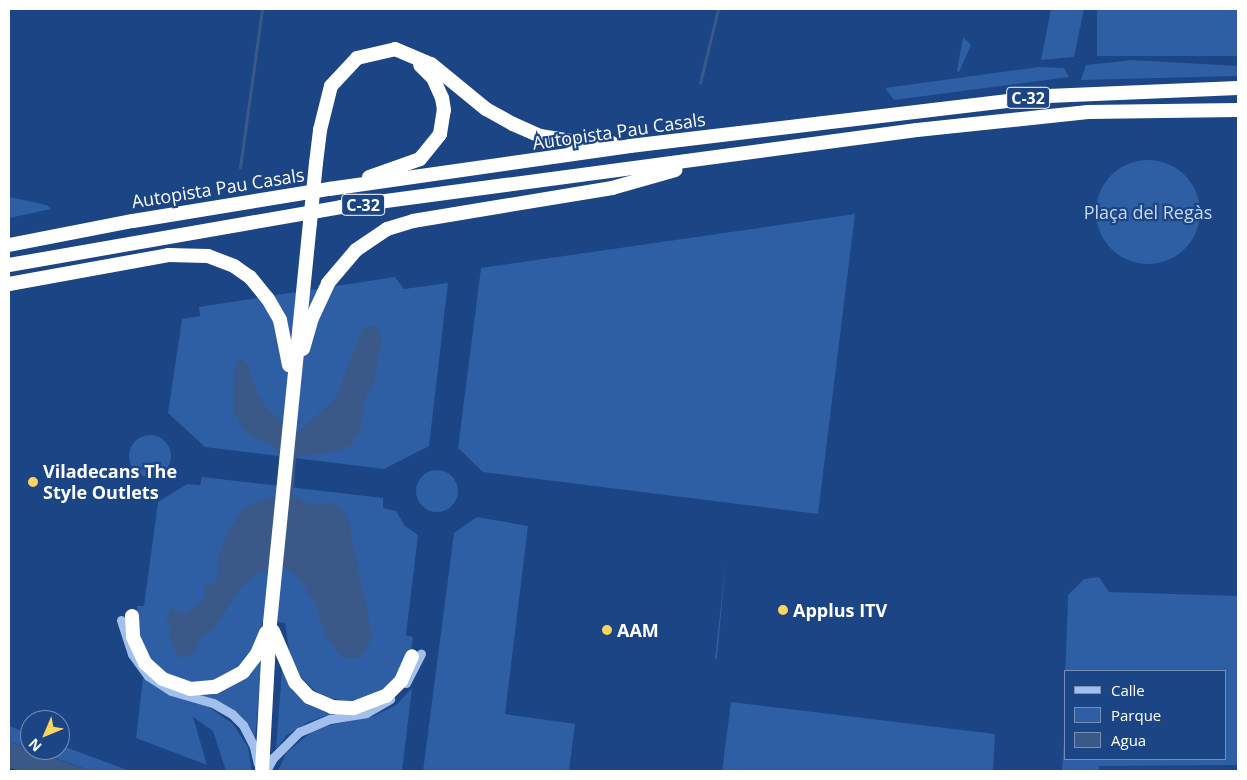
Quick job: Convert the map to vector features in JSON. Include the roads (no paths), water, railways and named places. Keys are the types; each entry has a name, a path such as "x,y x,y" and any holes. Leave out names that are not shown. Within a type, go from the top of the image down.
{"highway":[{"path":"261,771 270,623 292,388 320,130 331,86 357,58 382,51 403,51 422,59 486,109 540,136 630,146"},
{"path":"329,189 410,164 428,153 440,134 444,110 433,78 412,60 382,51"},
{"name":"Autopista Pau Casals","path":"9,245 132,221 329,189 630,146 1048,96 1238,88"},
{"name":"C-32","path":"9,265 322,210 917,130 1088,112 1238,110"},
{"path":"292,388 312,318 328,283 367,240 413,221 612,188 719,158"},
{"path":"9,284 168,255 208,256 227,263 250,277 268,299 280,320 292,388"},
{"path":"127,618 145,663 163,679 190,689 215,687 242,672 257,654 270,623"},
{"path":"270,623 295,682 308,696 332,707 354,708 386,696 401,681 417,655"}],"street":[{"path":"127,618 132,654 148,676 171,691 213,703 232,714 243,725 254,747 261,771"},
{"path":"266,771 273,758 299,732 330,719 366,714 391,698 413,672 417,655"}],"water":[{"path":"372,326 380,330 381,341 374,381 366,395 360,431 351,445 334,452 296,457 293,495 311,505 335,503 347,515 372,636 366,650 357,658 345,658 337,651 326,636 315,603 299,579 285,568 258,573 243,585 213,629 202,636 194,653 178,658 168,632 172,628 166,624 171,608 182,615 199,605 206,595 204,586 215,583 219,576 218,559 227,533 245,507 276,495 280,455 271,444 253,438 242,428 233,409 235,363 239,358 248,365 256,391 267,409 296,434 336,398 363,328"},
{"path":"9,741 20,746 20,760 59,760 91,771 20,771 9,767"}],"waterway":[{"path":"240,168 262,9"},
{"path":"700,83 718,9"}],"place":[{"name":"Viladecans The Style Outlets","path":"33,482"},
{"name":"Applus ITV","path":"783,610"},
{"name":"AAM","path":"607,630"}],"park label":[{"name":"Plaça del Regàs","path":"1148,212"}]}
